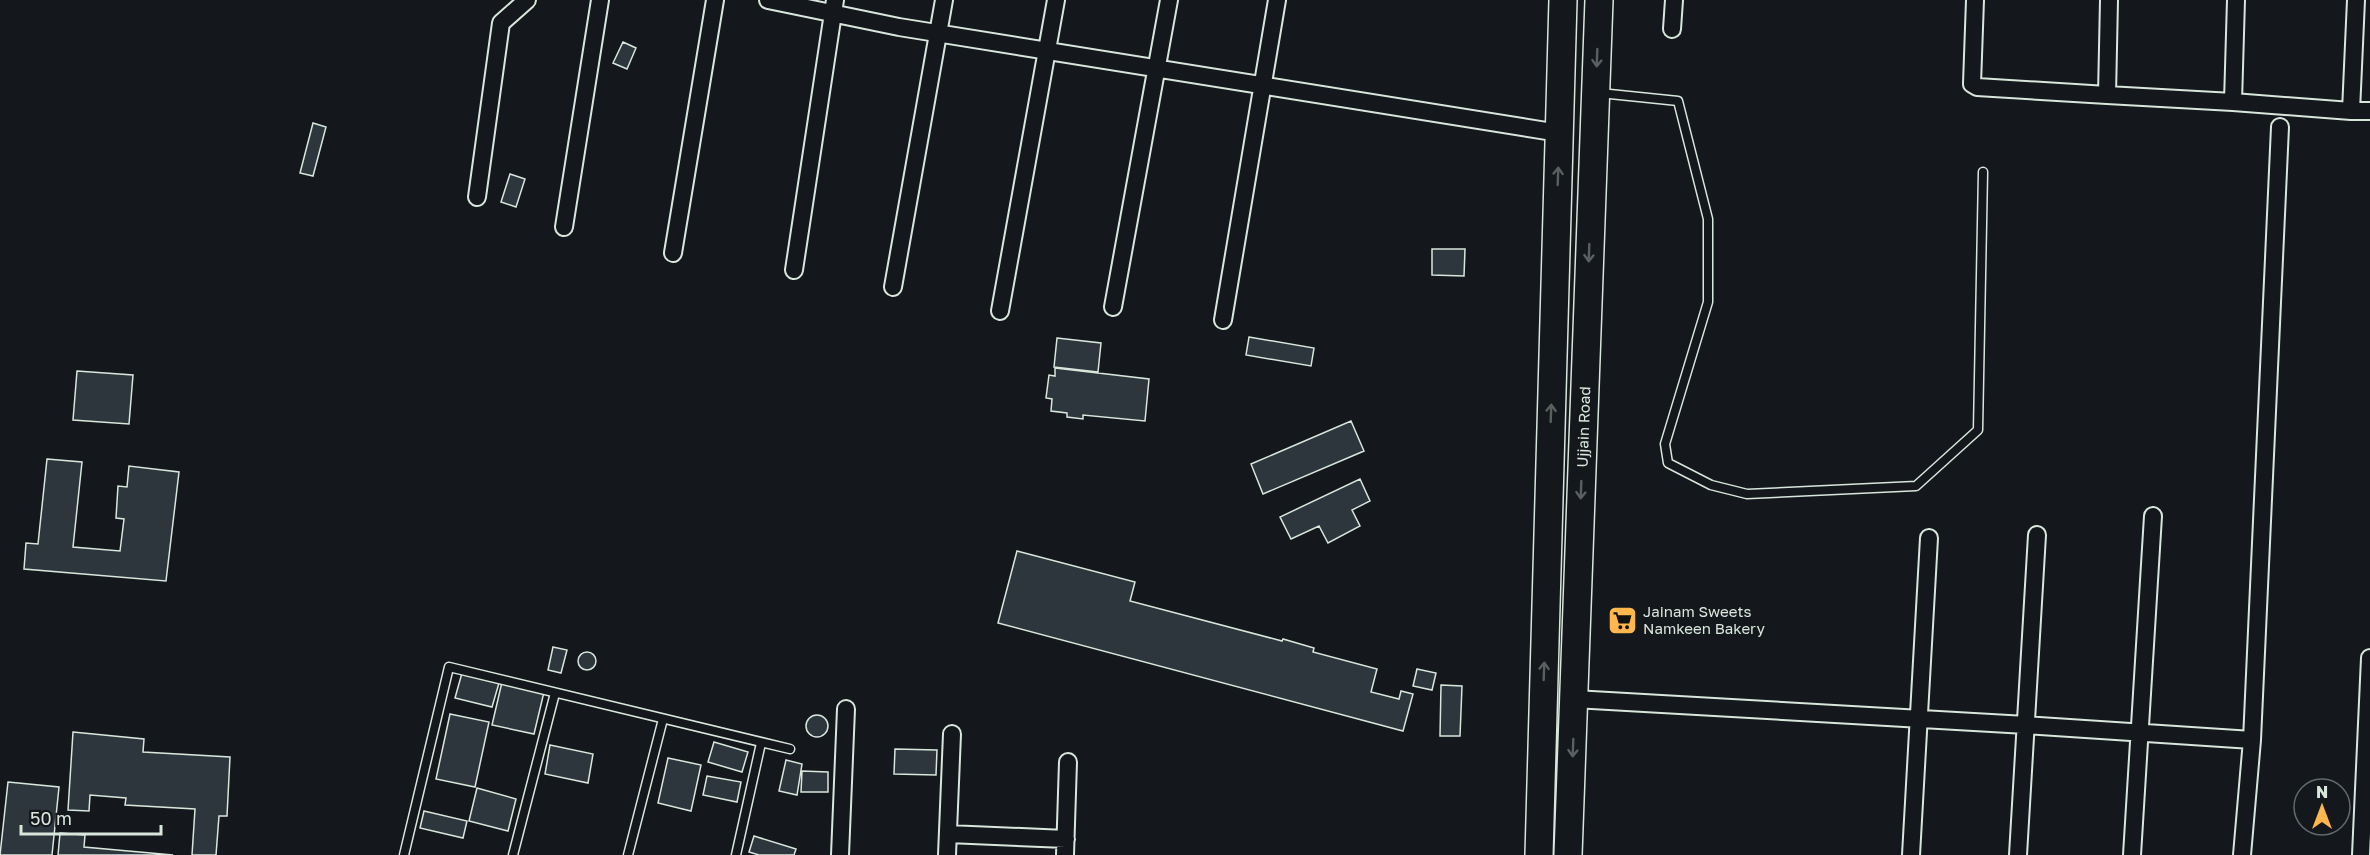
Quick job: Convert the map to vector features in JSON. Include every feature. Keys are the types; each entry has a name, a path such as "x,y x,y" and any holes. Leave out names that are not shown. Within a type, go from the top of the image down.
{"main road":[{"path":"1539,855 1563,0"},
{"name":"Ujjain Road","path":"1568,855 1599,0"}],"street":[{"path":"477,197 501,23 527,0"},
{"path":"564,227 600,0"},
{"path":"673,253 715,0"},
{"path":"768,0 834,7 938,34 1559,133"},
{"path":"893,287 944,0"},
{"path":"1000,311 1056,0"},
{"path":"1113,307 1169,0"},
{"path":"1223,321 1277,0"},
{"path":"1672,29 1674,0"},
{"path":"1975,0 1972,84 1977,87 2370,111"},
{"path":"2107,95 2109,0"},
{"path":"2233,102 2236,0"},
{"path":"2351,111 2356,0"},
{"path":"794,270 834,7"},
{"path":"2242,855 2252,740 2280,127"},
{"path":"2132,855 2153,516"},
{"path":"2018,855 2037,534"},
{"path":"1911,855 1929,538"},
{"path":"2361,855 2370,658"},
{"path":"1574,699 2252,740"},
{"path":"840,855 846,709"},
{"path":"947,855 952,734"},
{"path":"948,834 1065,847 1068,762"}],"lane":[{"path":"1596,92 1678,101 1708,219 1708,302 1665,444 1668,464 1712,485 1747,494 1916,486 1978,429 1983,172"},
{"path":"404,855 449,667 790,749"},
{"path":"513,855 555,693"},
{"path":"628,855 663,718"},
{"path":"735,855 761,743"}],"building":[{"path":"623,42 636,48 627,69 613,63"},
{"path":"313,123 326,127 313,176 300,173"},
{"path":"510,174 525,179 516,207 501,202"},
{"path":"1432,249 1465,249 1464,276 1432,275"},
{"path":"1249,337 1314,348 1311,366 1246,355"},
{"path":"1057,338 1101,343 1098,372 1054,367"},
{"path":"1055,368 1149,379 1145,421 1083,415 1083,419 1067,417 1067,413 1051,411 1052,399 1046,398 1049,375 1055,376"},
{"path":"77,371 133,375 129,424 73,420"},
{"path":"1351,421 1364,451 1263,494 1251,464"},
{"path":"47,459 82,462 73,547 120,551 124,519 116,518 118,486 127,487 129,466 179,472 166,581 24,569 26,543 38,544"},
{"path":"1360,479 1370,501 1352,510 1360,526 1328,543 1319,526 1291,539 1280,517"},
{"path":"1017,551 1135,582 1130,601 1282,641 1283,639 1314,648 1313,652 1377,669 1371,692 1399,699 1401,691 1413,694 1403,731 998,623"},
{"path":"553,647 567,650 561,673 548,670"},
{"path":"583,652 591,652 596,657 594,668 583,670 578,665 578,657"},
{"path":"1417,669 1436,673 1432,690 1413,686"},
{"path":"462,673 499,683 492,707 455,698"},
{"path":"502,682 544,692 534,734 492,725"},
{"path":"1441,685 1462,686 1460,736 1440,736"},
{"path":"450,714 489,722 475,787 436,779"},
{"path":"817,715 825,718 828,726 825,734 817,737 809,734 806,726 809,718"},
{"path":"73,732 144,739 143,752 230,757 227,816 219,816 216,855 192,855 195,809 125,805 126,798 90,795 89,811 68,810"},
{"path":"714,742 748,752 742,772 708,762"},
{"path":"550,745 593,754 588,783 545,774"},
{"path":"895,749 937,750 936,775 894,774"},
{"path":"668,758 701,765 691,811 658,803"},
{"path":"786,760 802,764 797,795 779,791"},
{"path":"802,771 828,772 828,792 801,792"},
{"path":"707,776 741,782 737,802 703,795"},
{"path":"8,782 59,787 52,855 0,855"},
{"path":"477,788 516,799 508,831 469,821"},
{"path":"424,811 467,821 463,838 420,828"},
{"path":"60,833 85,835 84,847 173,855 58,855"},
{"path":"754,836 796,849 794,855 759,855 749,852"}],"place":[{"name":"Jainam Sweets Namkeen Bakery","path":"1622,620"}]}
